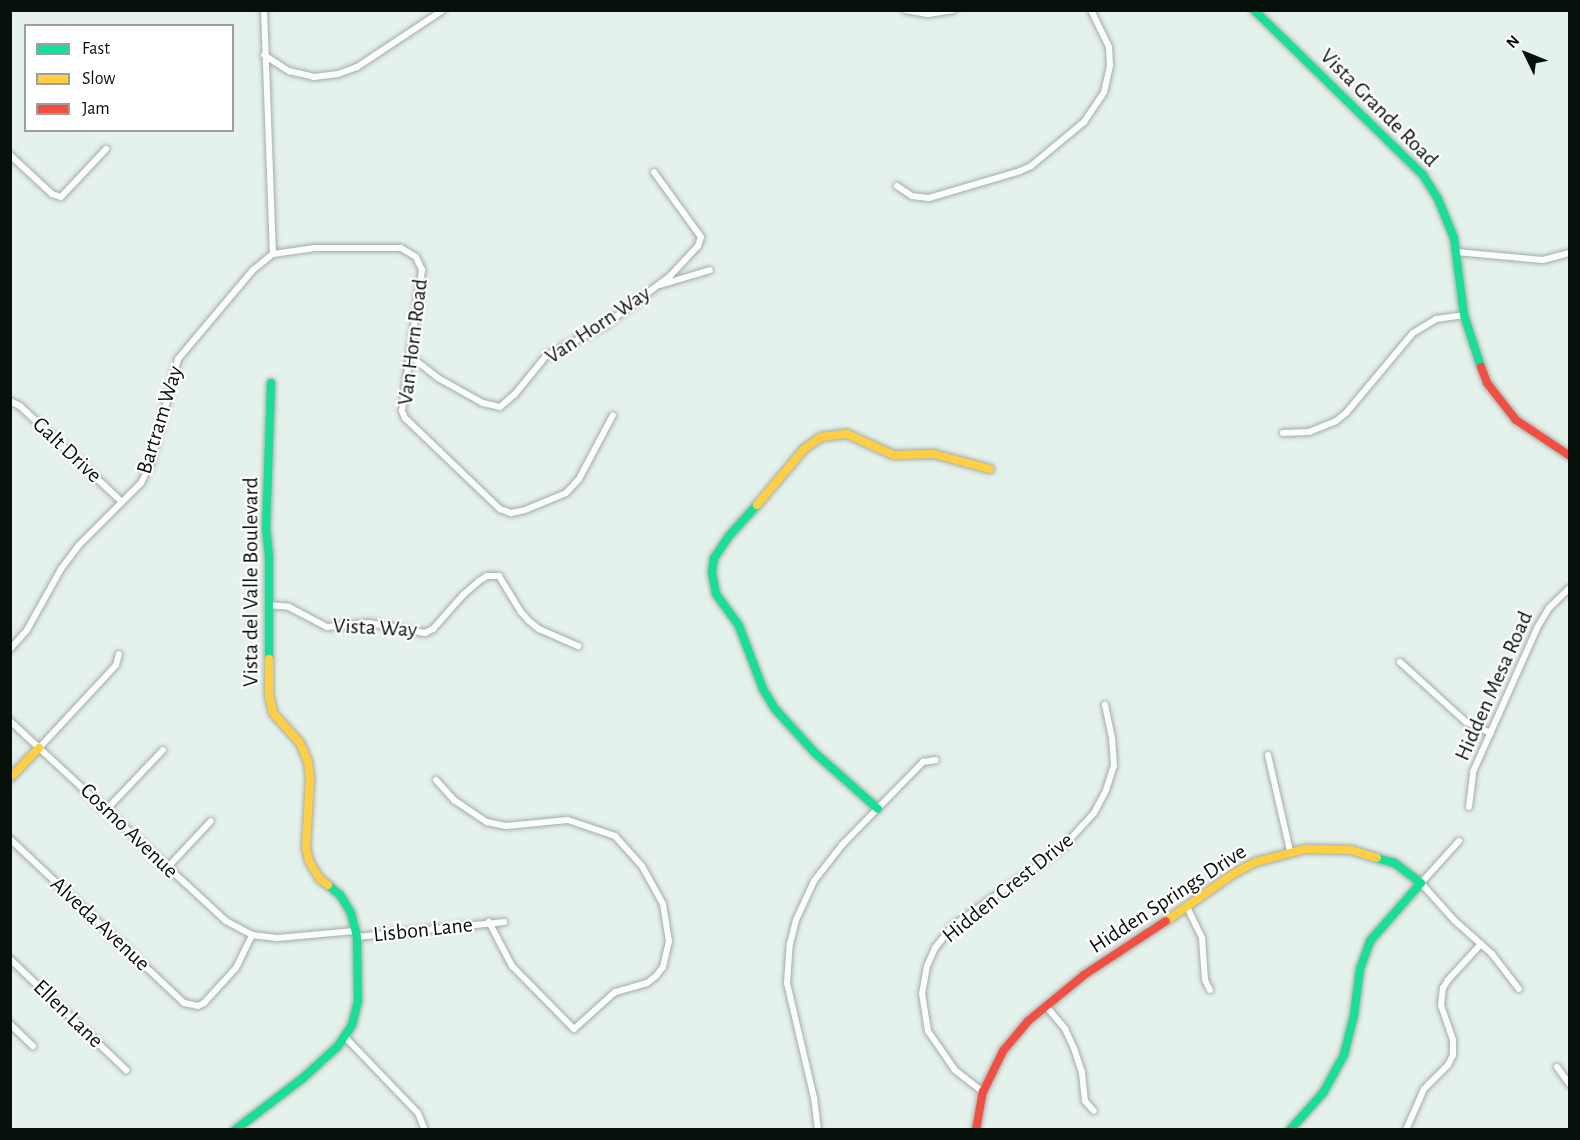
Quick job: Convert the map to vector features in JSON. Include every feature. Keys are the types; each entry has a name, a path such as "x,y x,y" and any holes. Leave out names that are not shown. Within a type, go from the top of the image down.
{"street":[{"path":"264,10 273,254"},
{"path":"264,55 289,71 314,76 338,74 357,67 443,10"},
{"path":"905,10 928,14 954,10"},
{"path":"897,186 912,196 929,198 1031,166 1067,137 1096,108 1109,75 1109,47 1091,10"},
{"name":"Vista Grande Road","path":"1254,10 1424,175 1450,228 1456,252 1464,315 1471,343 1487,383 1516,420 1569,456"},
{"path":"10,155 52,194 61,197 106,148"},
{"path":"654,172 701,237 698,246 657,286"},
{"name":"Van Horn Road","path":"273,254 315,248 407,250 416,257 422,270 402,407 405,418 500,509 511,513 525,510 566,493 579,479 613,415"},
{"path":"1456,252 1543,260 1569,253"},
{"name":"Bartram Way","path":"10,649 27,630 61,569 79,545 141,483 150,465 178,359 253,270 273,254"},
{"name":"Van Horn Way","path":"410,356 447,383 483,403 501,407 515,394 546,356 604,326 657,286 710,270"},
{"path":"1283,433 1317,430 1336,421 1346,413 1413,333 1436,319 1464,315"},
{"name":"Vista del Valle Boulevard","path":"235,1130 303,1078 338,1046 354,1018 358,1001 356,934 351,913 340,895 320,879 309,861 306,847 310,778 308,762 300,743 278,719 271,704 269,556 266,529 271,383"},
{"name":"Galt Drive","path":"10,401 20,406 122,502"},
{"path":"878,809 815,753 775,708 763,689 739,626 717,594 712,573 714,558 729,536 776,485 804,449 821,437 847,434 894,455 934,454 990,470"},
{"name":"Vista Way","path":"268,605 289,607 327,627 369,623 425,633 433,629 463,595 479,581 487,576 500,576 521,612 529,621 578,646"},
{"name":"Hidden Mesa Road","path":"1469,807 1473,772 1540,621 1554,602 1569,588"},
{"path":"10,778 116,665 119,654"},
{"path":"1400,662 1466,722 1491,733"},
{"name":"Hidden Crest Drive","path":"983,1092 955,1070 928,1031 922,994 927,966 935,948 953,927 1060,849 1082,829 1094,813 1106,790 1114,766 1112,738 1105,705"},
{"name":"Cosmo Avenue","path":"10,721 107,809 219,916 252,935"},
{"path":"107,809 163,750"},
{"path":"1268,755 1290,851"},
{"path":"818,1130 814,1098 787,983 790,944 801,906 814,881 843,845 923,762 936,760"},
{"name":"Lisbon Lane","path":"436,780 454,800 487,822 506,826 568,820 615,836 642,866 663,904 669,940 663,967 656,976 647,983 615,992 574,1029 512,966 489,922"},
{"path":"168,868 211,821"},
{"name":"Alveda Avenue","path":"10,839 184,1004 192,1006 204,1003 236,968 252,935"},
{"path":"1290,1130 1323,1093 1344,1055 1354,1015 1360,969 1370,941 1459,841"},
{"name":"Hidden Springs Drive","path":"976,1130 983,1092 992,1070 1011,1040 1046,1006 1084,975 1244,868 1290,851 1317,848 1351,850 1394,863 1421,884 1454,920 1481,944 1519,989"},
{"path":"1187,906 1202,938 1205,980 1210,990"},
{"name":"Lisbon Lane","path":"252,935 277,938 356,934 504,922"},
{"path":"1406,1130 1424,1089 1448,1065 1452,1055 1453,1040 1441,1006 1443,988 1481,944"},
{"name":"Ellen Lane","path":"10,959 126,1070"},
{"path":"1046,1006 1065,1029 1074,1048 1082,1073 1085,1101 1094,1111"},
{"path":"10,1024 33,1046"},
{"path":"345,1037 418,1113 424,1130"},
{"path":"1557,1067 1569,1085"}],"traffic: fast":[{"path":"1254,10 1423,175 1438,199 1454,238 1464,315 1481,367"},
{"path":"269,659 269,556 266,529 271,383"},
{"path":"757,505 729,536 714,558 712,573 716,594 739,626 763,689 775,709 815,753 878,809"},
{"path":"1290,1130 1323,1093 1344,1055 1354,1015 1360,969 1370,941 1421,883 1394,863 1377,858"},
{"path":"235,1130 303,1078 338,1046 352,1025 358,1001 357,937 351,913 340,895 328,885"}],"traffic: slow":[{"path":"757,505 804,449 821,437 847,434 894,455 934,454 990,469"},
{"path":"269,659 269,695 273,713 300,743 308,762 310,778 306,847 309,861 320,879 328,885"},
{"path":"10,778 39,748"},
{"path":"1166,921 1233,874 1256,862 1305,849 1351,850 1377,858"}],"traffic: jam":[{"path":"1481,367 1487,383 1516,420 1570,456"},
{"path":"976,1130 983,1092 1003,1051 1028,1021 1084,975 1166,921"}]}
